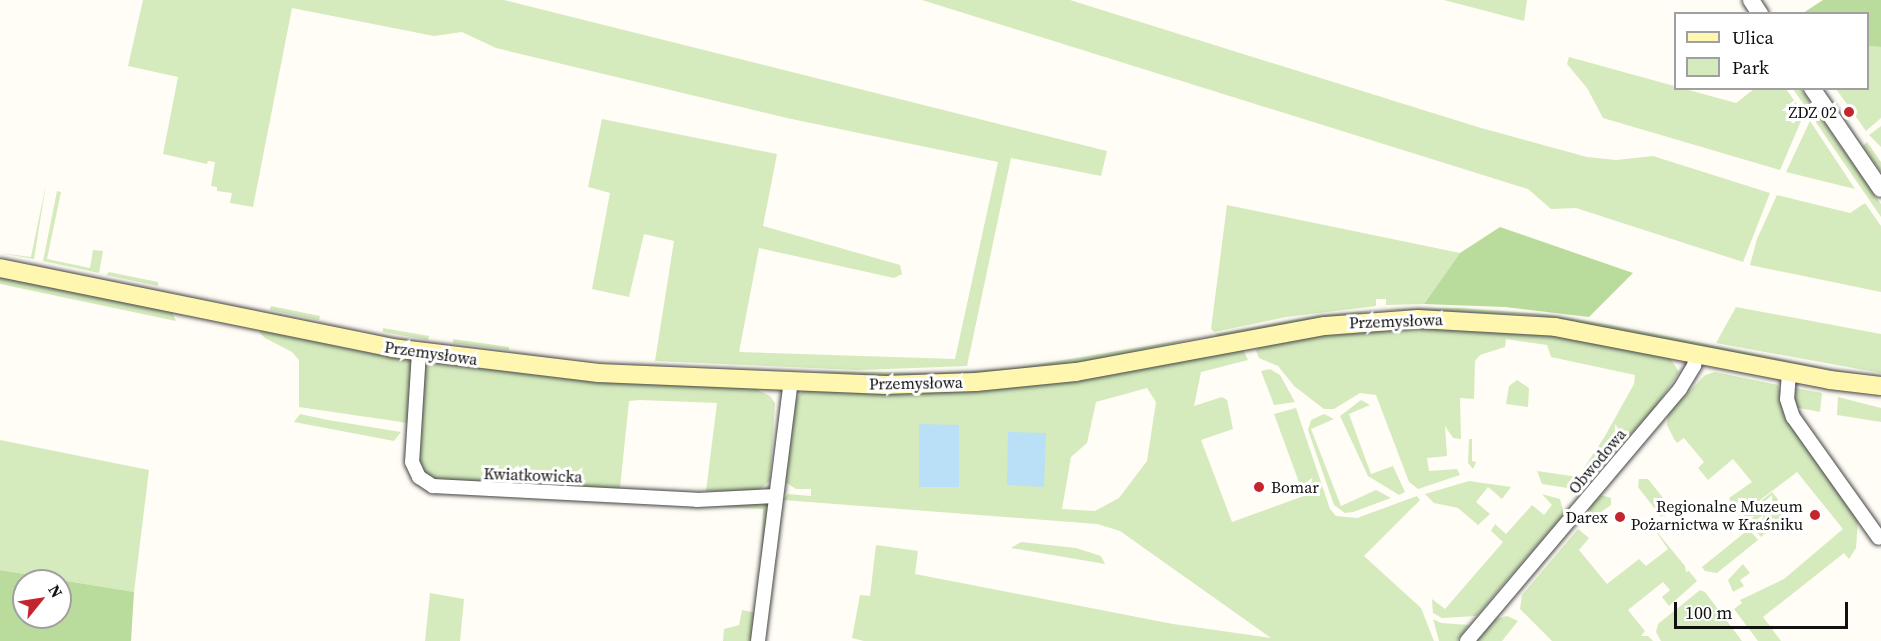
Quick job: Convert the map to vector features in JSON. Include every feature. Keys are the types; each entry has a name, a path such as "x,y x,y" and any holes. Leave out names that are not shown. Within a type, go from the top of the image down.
{"main road":[{"name":"Przemysłowa","path":"0,268 419,352 598,373 905,385 1015,379 1103,368 1309,328 1418,319 1555,327 1830,380 1881,386"},
{"name":"Przemysłowa","path":"1830,380 1881,396"}],"street":[{"path":"1813,90 1881,189"},
{"name":"Kwiatkowicka","path":"419,352 412,462 419,477 433,486 697,500 775,496"},
{"name":"Obwodowa","path":"1467,641 1680,389 1697,354"},
{"path":"1789,372 1787,399 1793,417 1879,538"},
{"path":"758,641 791,380"}],"green space":[{"path":"143,0 504,0 1107,151 1101,176 1011,158 967,366 859,370 655,361 674,241 644,234 629,297 592,289 610,193 588,187 602,119 777,154 763,226 900,265 902,274 894,278 759,248 739,352 955,359 998,162 787,118 496,48 462,32 434,36 292,8 253,207 230,203 232,193 217,191 217,187 211,186 215,162 208,161 207,164 163,154 178,77 128,66"},
{"path":"922,0 1070,0 1481,128 1587,157 1616,160 1653,156 1770,193 1743,262 1576,208 1551,209 1528,189"},
{"path":"1444,0 1527,0 1524,21"},
{"path":"1823,0 1881,0 1881,47 1869,46 1869,12 1805,12"},
{"path":"1869,46 1881,47 1881,118 1866,131 1837,90 1869,90"},
{"path":"1569,57 1674,86 1674,90 1689,90 1736,103 1753,90 1787,90 1804,114 1780,170 1603,118 1587,88 1567,64"},
{"path":"1794,90 1802,90 1881,204 1881,217"},
{"path":"1810,121 1855,189 1786,172"},
{"path":"1881,126 1881,147 1869,135"},
{"path":"1867,142 1881,162 1881,172 1863,146"},
{"path":"46,184 34,259 0,253 31,257"},
{"path":"57,191 61,192 47,259 90,268 93,250 103,251 99,273 43,261"},
{"path":"1777,195 1850,213 1865,203 1881,226 1881,292 1750,265 1757,239"},
{"path":"1227,205 1460,253 1424,304 1386,305 1386,299 1376,299 1376,306 1286,317 1214,332 1211,329"},
{"path":"1500,227 1633,273 1589,317 1505,307 1424,304 1460,253"},
{"path":"109,272 158,282 158,286 106,275"},
{"path":"0,276 172,312 176,321 0,284"},
{"path":"271,306 320,316 319,320 270,310"},
{"path":"1736,307 1881,334 1881,373 1716,343"},
{"path":"1459,308 1544,314 1611,325 1881,379 1532,315 1387,309"},
{"path":"1375,310 1218,336 1215,334 1314,316"},
{"path":"383,328 429,336 428,340 383,332"},
{"path":"1432,328 1540,333 1670,358 1679,372 1656,406 1588,482 1574,489 1542,484 1537,471 1578,477 1605,436 1634,384 1635,375 1551,357 1547,345 1506,339 1505,347 1480,355 1475,361 1474,399 1460,398 1461,439 1453,438 1445,426 1447,456 1427,458 1429,471 1457,469 1460,475 1418,489 1409,482 1376,395 1360,393 1334,409 1324,409 1294,386 1278,366 1259,358 1256,351 1259,346 1339,333"},
{"path":"259,332 409,361 412,364 408,423 299,407 299,360 292,352 265,338"},
{"path":"1201,337 1085,362 983,373 881,376 809,371 936,373 1016,368"},
{"path":"453,339 509,347 509,350 453,343"},
{"path":"1243,349 1248,360 1201,372 1194,406 1222,397 1227,400 1233,429 1201,440 1232,522 1304,496 1274,414 1296,408 1330,509 1336,516 1357,518 1417,496 1420,500 1364,556 1421,608 1434,641 864,641 852,638 860,595 870,596 876,545 918,551 915,574 1173,624 1271,638 1120,531 1097,524 783,500 788,494 811,496 811,489 796,489 785,482 796,399 803,391 919,393 1061,383","holes":["1147,388 1156,402 1147,461 1119,498 1095,511 1062,509 1071,457 1087,443 1096,402"]},
{"path":"433,362 561,378 754,388 770,396 775,403 770,481 756,492 706,491 717,403 640,400 629,401 620,488 452,485 430,480 416,462 423,366"},
{"path":"1270,369 1280,375 1295,402 1274,405 1261,371"},
{"path":"1715,372 1778,385 1784,405 1858,520 1856,548 1849,559 1844,553 1763,617 1781,641 1758,641 1734,609 1742,603 1740,600 1784,579 1843,529 1797,472 1739,516 1729,498 1752,482 1733,459 1708,480 1698,468 1704,462 1684,438 1677,443 1667,425 1668,414 1705,375"},
{"path":"1517,380 1529,388 1528,407 1506,404 1509,386"},
{"path":"1795,388 1822,393 1820,412 1794,407"},
{"path":"1838,397 1881,408 1881,422 1837,415"},
{"path":"1361,400 1370,405 1349,414 1371,474 1393,466 1405,492 1399,495 1368,476 1340,416"},
{"path":"300,414 401,432 394,441 294,422"},
{"path":"1324,414 1334,419 1311,429 1341,506 1376,490 1391,498 1345,513 1334,505 1308,430 1311,420"},
{"path":"1469,439 1472,439 1472,461 1476,462 1473,469 1468,463"},
{"path":"0,440 149,470 134,592 72,582 72,569 12,569 12,572 0,570"},
{"path":"1639,479 1648,479 1672,509 1662,518 1638,487"},
{"path":"1469,481 1511,487 1502,499 1488,487 1476,502 1490,514 1478,525 1458,508 1434,503 1425,494"},
{"path":"1772,492 1782,504 1782,518 1761,537 1744,515"},
{"path":"1542,494 1560,499 1564,514 1476,616 1442,618 1433,613 1432,599 1445,609 1503,542 1491,531 1495,524 1506,534 1532,505 1544,515 1552,505"},
{"path":"1601,495 1611,498 1611,505 1593,518 1589,508"},
{"path":"760,502 766,505 768,512 761,562 763,509 721,507"},
{"path":"1652,526 1685,566 1686,572 1689,571 1697,581 1669,606 1662,597 1670,590 1663,582 1628,610 1645,631 1641,636 1648,636 1653,641 1552,641 1520,609 1522,595 1578,529 1589,538 1579,550 1607,584 1639,559 1646,566 1668,549"},
{"path":"1749,529 1758,540 1717,573 1705,571 1702,567"},
{"path":"1021,542 1076,548 1101,556 1105,564 1011,548"},
{"path":"1743,564 1750,573 1740,580 1744,586 1733,592 1728,580"},
{"path":"0,570 12,572 12,629 72,629 72,582 134,592 131,641 0,641"},
{"path":"1700,590 1705,592 1742,641 1661,641 1656,632 1658,624"},
{"path":"430,593 464,599 460,641 425,641"},
{"path":"742,610 756,613 752,641 723,641 724,629 739,625"},
{"path":"1507,616 1518,621 1502,641 1476,641 1493,620"},
{"path":"1433,619 1441,623 1469,625 1457,641 1439,641"}],"water":[{"path":"919,424 959,425 959,487 919,487"},
{"path":"1008,432 1046,433 1044,487 1007,485"}],"place":[{"name":"ZDZ 02","path":"1849,112"},
{"name":"Bomar","path":"1259,487"},
{"name":"Regionalne Muzeum Pożarnictwa w Kraśniku","path":"1815,515"},
{"name":"Darex","path":"1620,517"}]}
